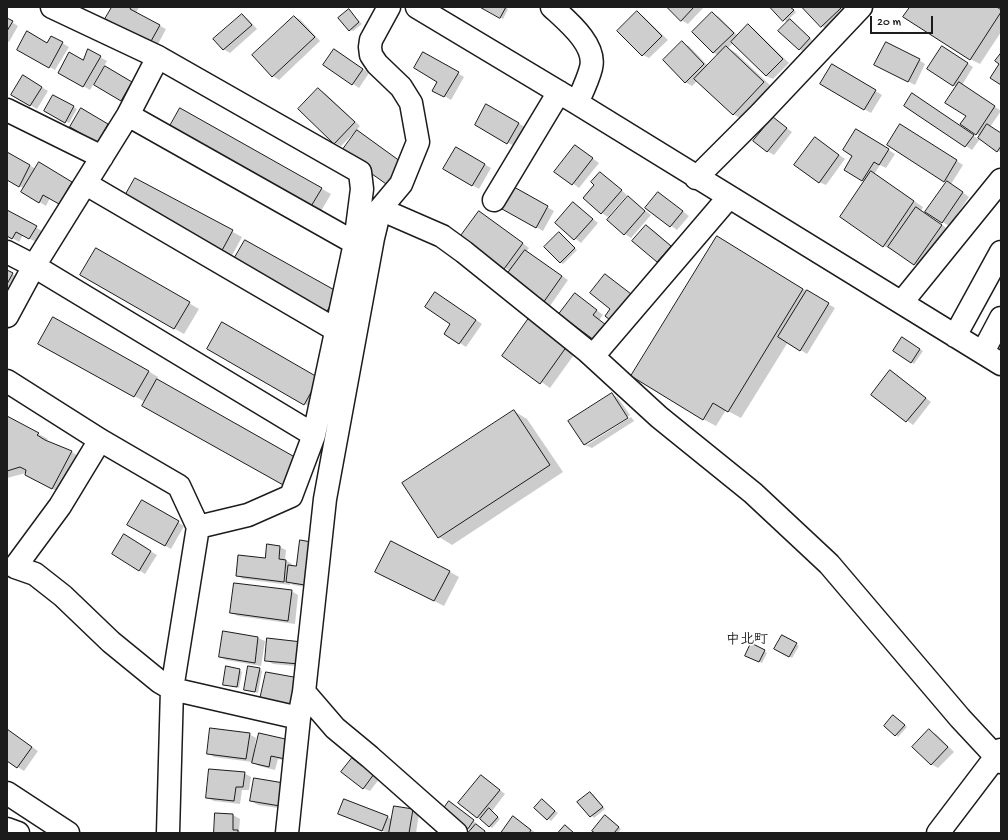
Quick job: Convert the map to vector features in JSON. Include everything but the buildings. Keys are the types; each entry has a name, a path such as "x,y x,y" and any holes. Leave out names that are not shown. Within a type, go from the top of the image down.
{"street":[{"path":"52,7 158,57 360,172 362,189 355,242 314,435 291,496 248,515 198,527"},
{"path":"287,833 325,499 373,238 380,209 401,184 418,142 411,103 401,87 377,64 371,56 371,40 389,7"},
{"path":"417,7 902,302 1001,364"},
{"path":"494,200 592,67 592,56 587,45 580,35 552,7"},
{"path":"696,178 760,114 861,7"},
{"path":"7,316 34,266 128,115 158,57"},
{"path":"7,110 102,157"},
{"path":"128,115 355,242"},
{"path":"902,302 1001,180"},
{"path":"86,184 336,330"},
{"path":"593,356 729,197"},
{"path":"380,209 442,236 464,252 593,356 659,417 753,493 829,564 960,718 999,756 938,833"},
{"path":"7,252 34,266 314,435"},
{"path":"955,336 1001,252"},
{"path":"983,352 1001,318"},
{"path":"7,381 100,440 180,486 198,527 172,689 168,833"},
{"path":"100,440 60,506 11,561 35,574 63,596 111,642 160,682 172,689 300,718"},
{"path":"304,692 334,728 370,757 456,833"},
{"path":"7,793 62,831"},
{"path":"7,829 18,833"}],"district":[{"name":"中北町","path":"747,641"}]}
